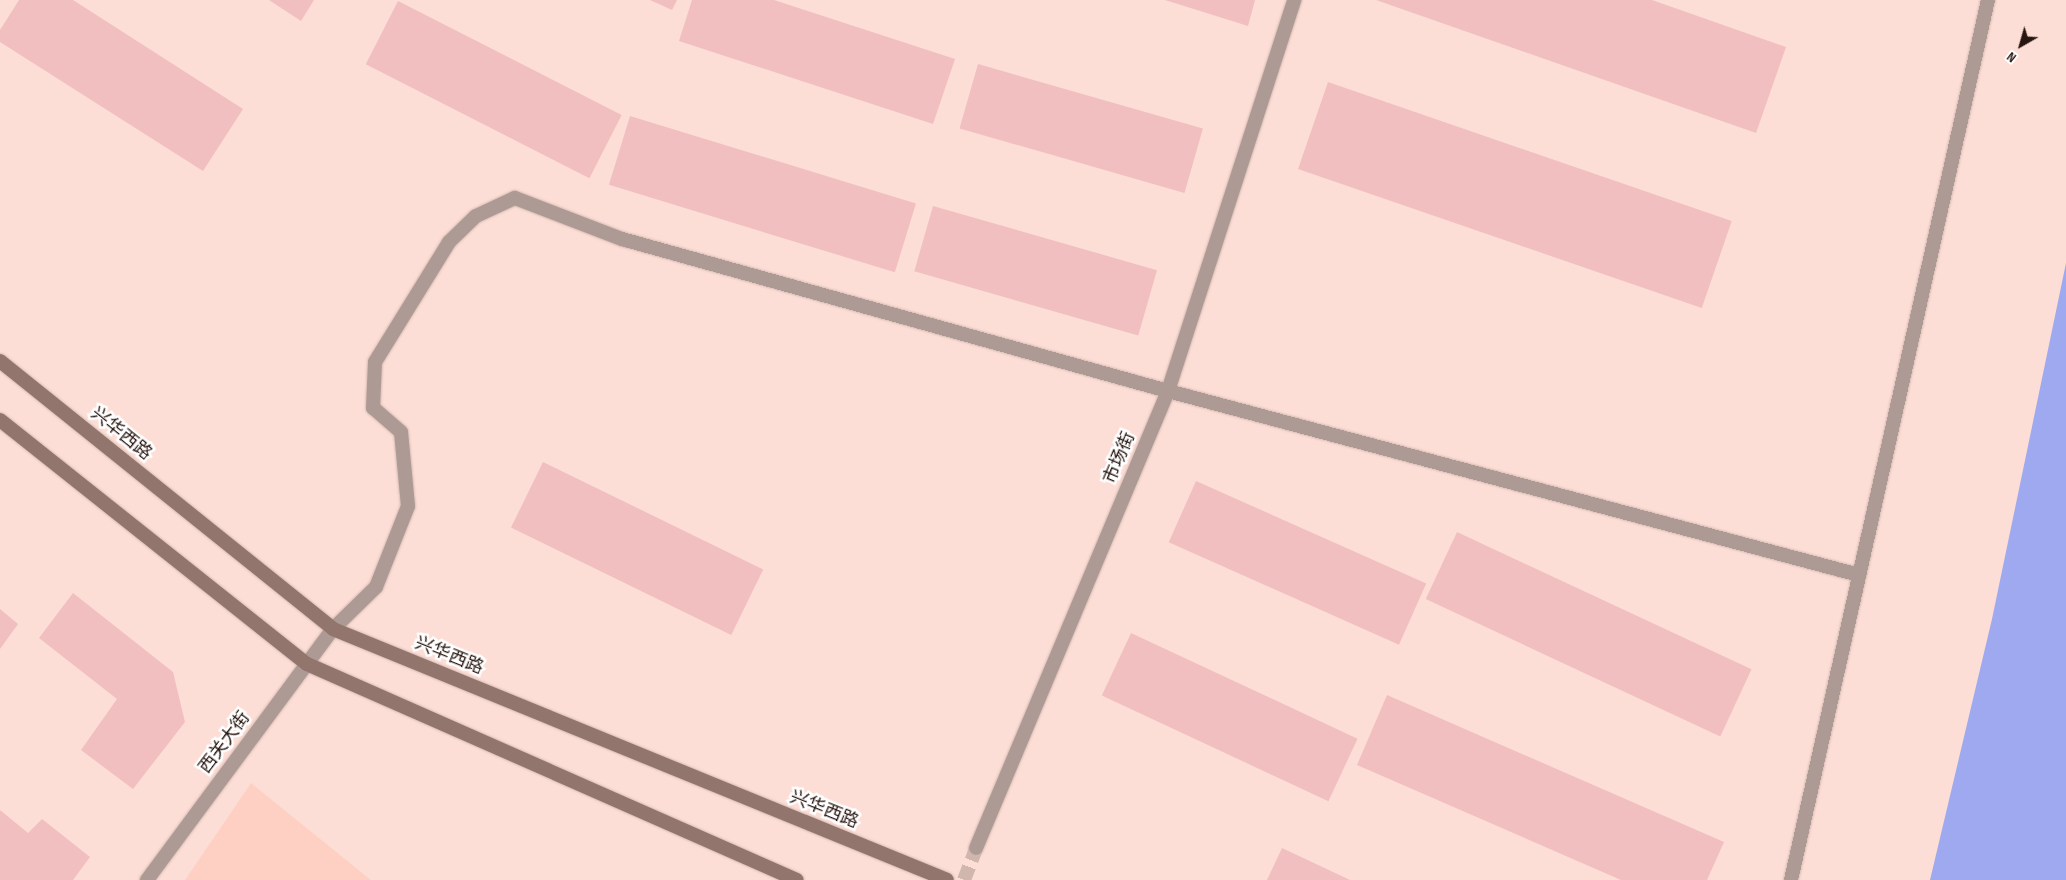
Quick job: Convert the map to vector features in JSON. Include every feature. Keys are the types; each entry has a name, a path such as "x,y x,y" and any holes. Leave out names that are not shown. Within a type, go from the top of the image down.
{"main road":[{"name":"兴华西路","path":"0,361 333,629 947,880"},
{"path":"0,420 307,664 797,880"}],"street":[{"name":"市场街","path":"976,848 1168,391 1294,0"},
{"path":"1791,880 1988,0"},
{"name":"西关大街","path":"147,880 333,629 376,587 408,506 401,432 373,408 375,362 449,242 476,216 515,198 622,239 1168,391"},
{"path":"1168,391 1859,575"}],"shaded area":[{"path":"251,783 371,880 185,880"}],"water":[{"path":"2066,263 2066,880 1930,880 1992,619"}],"building":[{"path":"19,0 73,0 243,109 203,171 0,42 0,30"},
{"path":"269,0 314,0 301,21"},
{"path":"650,0 677,0 672,10"},
{"path":"692,0 774,0 955,59 933,124 679,41"},
{"path":"1165,0 1255,0 1248,26"},
{"path":"1376,0 1652,0 1786,47 1756,133"},
{"path":"398,1 622,115 589,178 366,64"},
{"path":"978,64 1203,128 1184,193 960,128"},
{"path":"1328,82 1732,221 1702,308 1298,169"},
{"path":"630,116 916,203 895,272 609,185"},
{"path":"933,206 1157,270 1138,336 914,271"},
{"path":"543,462 763,569 731,635 511,528"},
{"path":"1196,481 1426,583 1399,645 1169,542"},
{"path":"1457,532 1752,669 1720,736 1426,599"},
{"path":"73,593 173,672 185,722 133,789 81,750 117,699 39,638"},
{"path":"0,609 18,624 0,649"},
{"path":"1131,633 1358,739 1328,801 1102,696"},
{"path":"1387,695 1724,842 1707,880 1621,880 1357,765"},
{"path":"0,810 28,833 42,819 90,857 73,880 0,880"},
{"path":"1282,848 1350,880 1267,880"}],"tunnel":[{"path":"964,880 976,848"}]}
